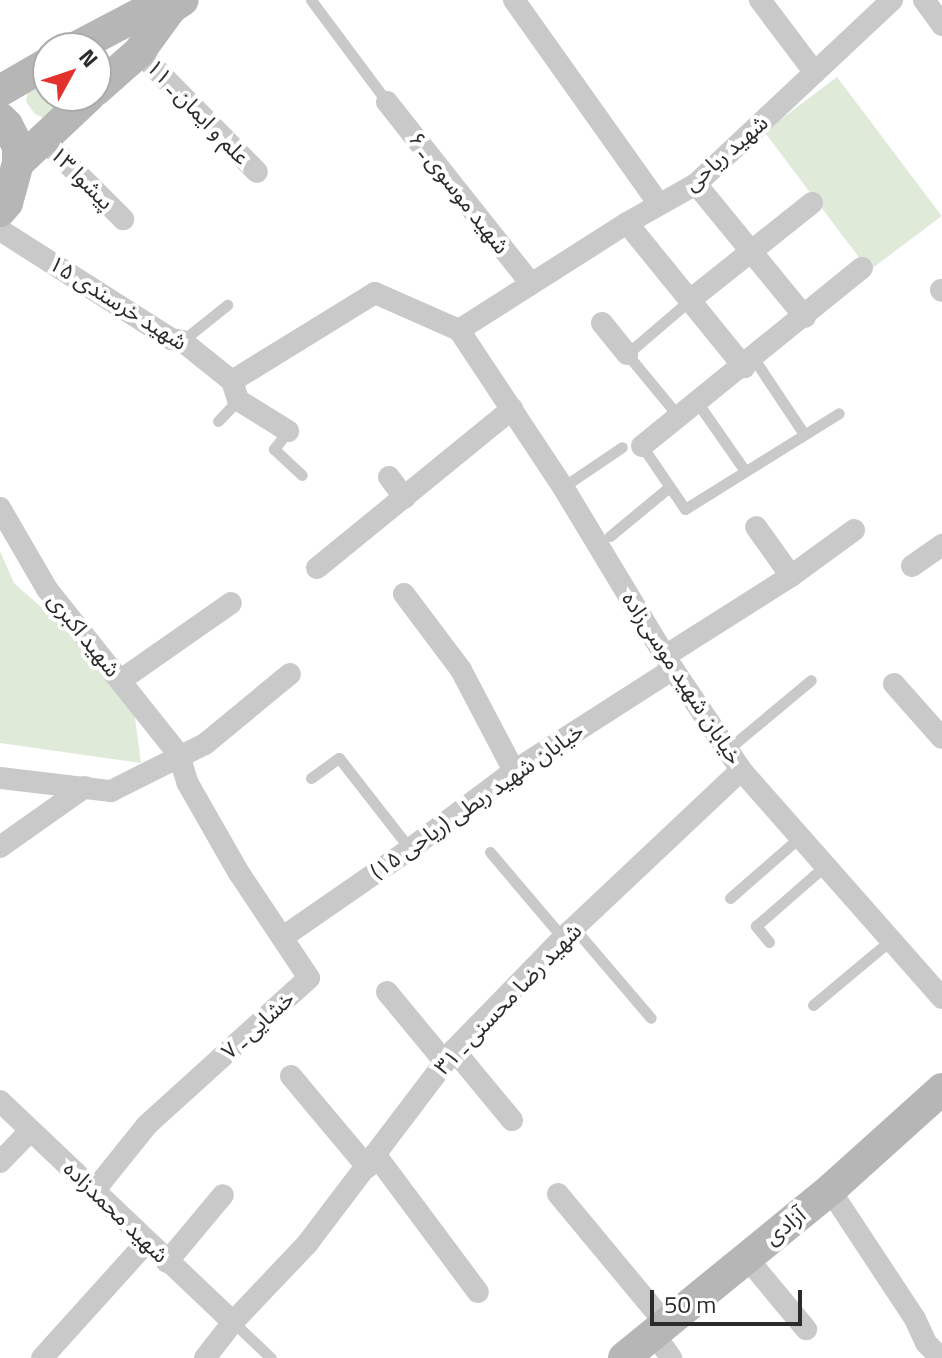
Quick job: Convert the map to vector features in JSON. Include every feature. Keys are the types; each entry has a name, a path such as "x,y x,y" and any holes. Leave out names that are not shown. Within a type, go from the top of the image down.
{"street":[{"path":"514,0 659,204"},
{"path":"760,0 815,73"},
{"name":"شهید ریاحی","path":"459,330 627,223 696,184 892,0"},
{"path":"924,0 942,25"},
{"path":"106,32 161,4"},
{"path":"112,76 139,52 161,4"},
{"name":"علم و ایمان ـ ۱۱","path":"139,52 257,172"},
{"path":"0,91 32,72"},
{"name":"شهید موسوی ـ ۶","path":"387,102 531,284"},
{"path":"18,163 71,112"},
{"path":"0,118 18,147 18,163 7,203 0,211"},
{"name":"پیشوا ۱۳","path":"42,138 123,219"},
{"path":"696,184 805,317"},
{"path":"690,300 812,203"},
{"path":"627,223 690,300 749,363"},
{"name":"شهید خرسندی ۱۵","path":"0,230 171,339 182,341 235,390 288,431"},
{"path":"632,446 679,417 749,363 862,268"},
{"path":"235,390 375,293 459,330"},
{"path":"602,323 627,354"},
{"name":"خیابان شهید موسی‌زاده","path":"459,330 563,487 669,662 741,770 893,938 942,998"},
{"path":"317,568 512,409"},
{"path":"389,477 405,498"},
{"name":"شهید اکبری","path":"0,508 47,589 179,755"},
{"path":"756,527 791,576"},
{"name":"خیابان شهید ربطی (ریاحی ۱۵)","path":"283,937 854,530"},
{"path":"912,566 942,545"},
{"path":"404,594 461,670 514,771"},
{"path":"121,680 231,603"},
{"path":"0,778 111,791 205,744 290,674"},
{"path":"894,684 942,738"},
{"name":"خشایی ـ ۷","path":"94,1191 147,1125 309,978 239,873 187,782 179,755"},
{"name":"شهید رضا محسنی ـ ۳۱","path":"205,1358 233,1322 307,1244 449,1055 569,933 741,770"},
{"path":"0,847 85,787"},
{"path":"387,992 512,1120"},
{"path":"291,1076 371,1160 478,1292"},
{"name":"آزادی","path":"624,1358 663,1338 746,1257 830,1190 942,1089"},
{"name":"شهید محمدزاده","path":"0,1101 146,1243 233,1322"},
{"path":"0,1162 30,1131"},
{"path":"830,1190 915,1319 926,1343 941,1358"},
{"path":"558,1194 663,1338"},
{"path":"167,1262 223,1195"},
{"path":"42,1358 146,1243"},
{"path":"746,1257 806,1329"}],"lane":[{"path":"311,0 387,102"},
{"path":"679,417 627,354 690,300"},
{"path":"182,341 227,305"},
{"path":"749,363 804,434"},
{"path":"218,421 235,390"},
{"path":"697,402 745,471"},
{"path":"563,487 632,446 685,509 839,413"},
{"path":"288,431 274,449 302,475"},
{"path":"610,536 668,488"},
{"path":"727,750 811,680"},
{"path":"311,778 339,758 410,849"},
{"path":"730,898 801,836"},
{"path":"490,852 651,1018"},
{"path":"769,942 756,926 826,864"},
{"path":"813,1005 893,938"},
{"path":"233,1322 271,1358"}],"green space":[{"path":"837,77 942,216 869,271 764,132"},
{"path":"32,85 32,110 26,102"},
{"path":"34,112 58,112 49,120"},
{"path":"0,551 14,583 131,687 141,763 0,743"}]}
